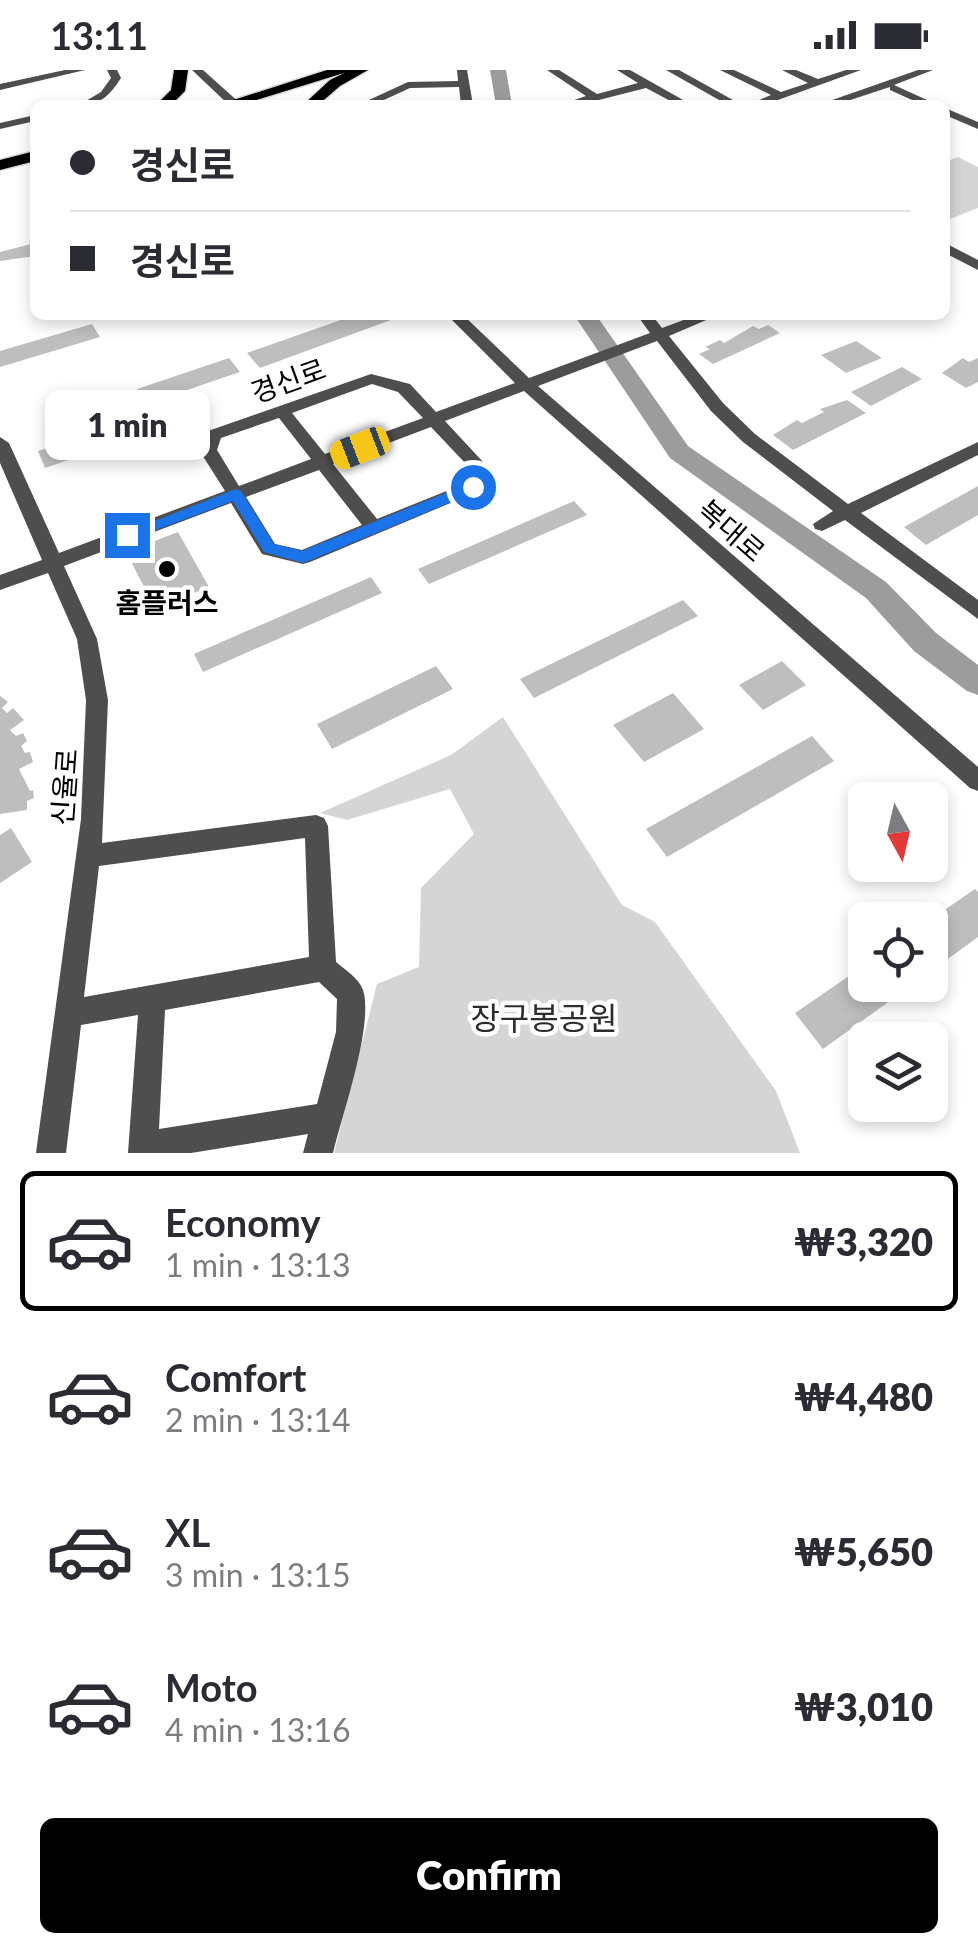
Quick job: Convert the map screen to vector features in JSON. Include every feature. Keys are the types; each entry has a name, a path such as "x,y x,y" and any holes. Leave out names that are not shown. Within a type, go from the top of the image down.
{"main road":[{"path":"168,100 178,91 182,70"},
{"path":"245,100 341,70"},
{"path":"316,100 335,83 361,70"},
{"path":"0,166 30,158"}],"street":[{"path":"0,87 80,70"},
{"path":"93,100 110,90 116,78 112,70"},
{"path":"197,70 228,100"},
{"path":"462,70 467,100"},
{"path":"552,70 595,97"},
{"path":"622,70 677,100"},
{"path":"671,70 727,100"},
{"path":"726,70 782,96"},
{"path":"788,70 818,84"},
{"path":"769,100 855,70"},
{"path":"851,100 928,70"},
{"path":"375,100 408,85 464,84"},
{"path":"584,100 647,84"},
{"path":"950,116 978,126"},
{"path":"950,117 962,124"},
{"path":"0,126 30,119"},
{"path":"950,250 978,266"},
{"name":"복대로","path":"460,320 527,386 978,782"},
{"path":"648,320 717,407 749,438 978,611"},
{"path":"0,582 697,320"},
{"name":"경신로","path":"371,379 404,388 475,464 473,487 303,557 269,548 208,450 214,435 282,411 371,379"},
{"path":"282,411 374,528"},
{"name":"신율로","path":"0,443 87,639 97,700 98,748 88,856 51,1153"},
{"path":"822,524 978,448"},
{"path":"88,856 316,826 323,968 351,993 350,1032 318,1153"},
{"path":"67,1014 323,968"},
{"path":"152,999 143,1149 326,1117"}],"green space":[{"path":"958,157 978,167 978,208 950,219 950,160"},
{"name":"장구봉공원","path":"503,717 622,905 655,922 776,1091 800,1153 334,1153 377,984 419,967 421,888 474,834 450,789 347,820 320,813 451,755"}],"building":[{"path":"30,244 30,257 0,261 0,252"},
{"path":"341,320 391,320 260,368 247,353"},
{"path":"92,324 100,337 0,367 0,351"},
{"path":"768,325 780,333 713,364 699,354 710,349 705,347 720,340 724,343 753,326 759,329"},
{"path":"856,341 882,358 846,373 821,355"},
{"path":"229,358 240,372 146,404 137,389"},
{"path":"963,358 969,362 978,358 978,382 966,388 942,373"},
{"path":"902,367 922,379 871,406 851,392"},
{"path":"847,400 866,413 793,450 773,435 797,420 802,423 824,412 820,409"},
{"path":"148,414 157,429 45,468 38,451"},
{"path":"978,486 978,515 926,545 904,527"},
{"path":"574,501 587,515 429,584 418,569"},
{"name":"홈플러스","path":"178,532 209,587 155,608 126,552"},
{"path":"371,577 382,593 203,672 194,654"},
{"path":"683,600 698,616 534,698 520,679"},
{"path":"782,661 806,685 763,710 739,685"},
{"path":"436,666 453,689 332,749 317,724"},
{"path":"673,693 704,729 644,762 613,725"},
{"path":"0,696 8,702 2,708 7,713 13,708 24,720 10,730 16,736 23,733 27,741 21,746 25,753 30,752 33,762 19,769 34,798 27,801 27,810 0,814"},
{"path":"812,736 834,761 667,857 646,829"},
{"path":"11,828 32,862 0,883 0,835"},
{"path":"975,889 978,892 978,937 948,959 948,908"},
{"path":"848,977 848,1002 888,1002 861,1022 848,1022 848,1031 823,1049 795,1013"}],"waterway":[{"path":"498,70 503,100"},
{"path":"588,320 679,452 876,590 925,642 978,682"}],"place":[{"name":"홈플러스","path":"167,569"}],"route":[{"path":"127,535 236,494 269,548 303,557 473,487"}]}
